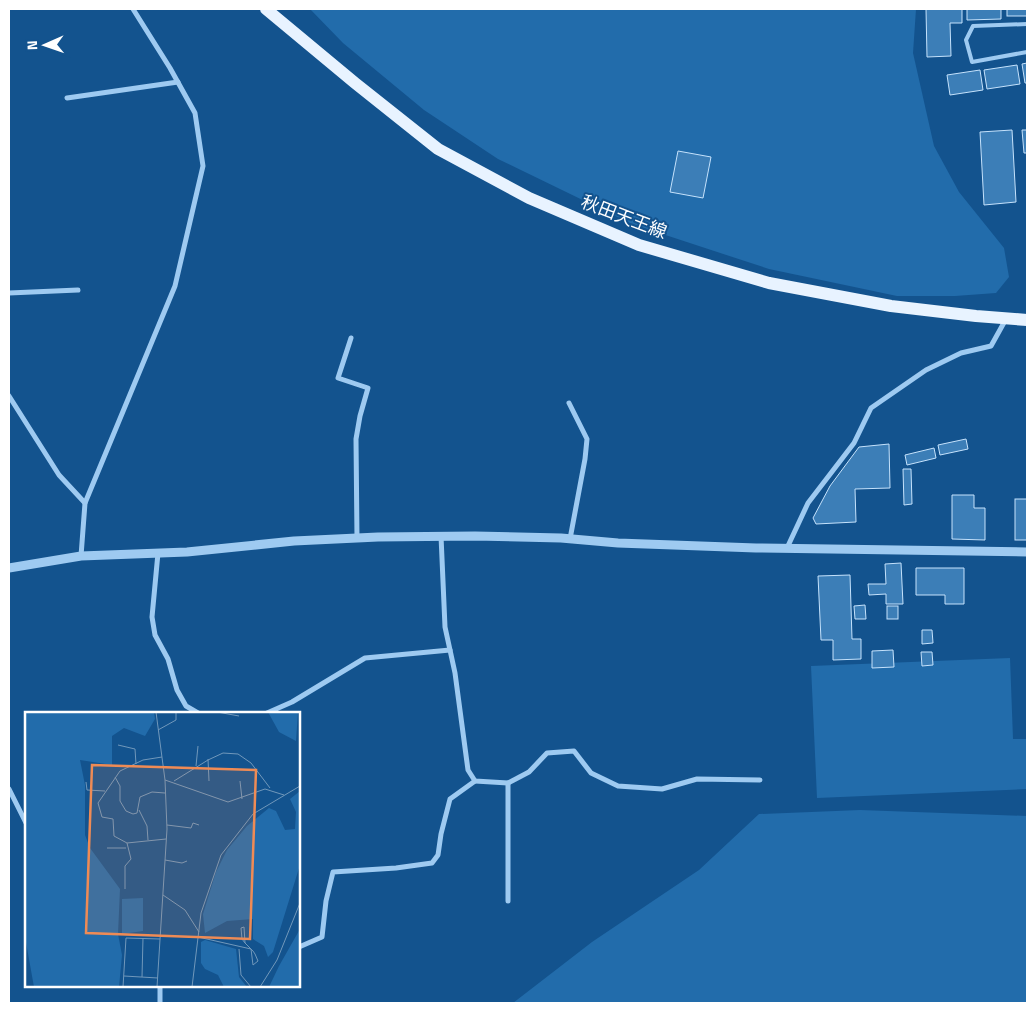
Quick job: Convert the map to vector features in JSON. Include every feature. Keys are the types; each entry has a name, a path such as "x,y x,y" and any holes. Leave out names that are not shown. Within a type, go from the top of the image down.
{"main road":[{"name":"秋田天王線","path":"266,9 354,83 438,148 529,198 639,245 778,284 891,306 1027,320"}],"street":[{"path":"81,556 85,503 176,286 203,166 195,113 133,9"},
{"path":"67,98 178,82"},
{"path":"9,292 78,290"},
{"path":"787,548 808,503 854,443 871,408 926,370 961,353 991,346 1006,318"},
{"path":"351,338 338,378 368,388 356,439 357,538"},
{"path":"9,396 59,475 85,503"},
{"path":"569,404 587,439 570,539"},
{"path":"9,568 81,556 187,552 294,541 441,536 787,548 1027,552"},
{"path":"441,536 445,627 455,673 468,770 475,781"},
{"path":"158,553 152,617 155,635 168,659 177,690 186,706 196,712"},
{"path":"269,712 292,702 365,658 450,650"},
{"path":"300,947 322,937 326,901 333,872 396,868 432,862 438,855 440,834 450,799 475,781 508,783 529,772 547,753 574,751 591,773 618,786 662,789 697,779 760,780"},
{"path":"508,783 508,902"},
{"path":"9,789 25,822"},
{"path":"160,987 160,1003"}],"lane":[{"path":"1027,24 973,26 966,40 972,62 1027,52"}],"shaded area":[{"path":"310,9 916,9 913,53 934,146 959,192 1004,248 1009,277 996,293 955,296 897,296 769,269 632,224 498,159 424,110 343,43"},
{"path":"1010,658 1013,739 1027,739 1027,789 817,798 811,666"},
{"path":"860,810 1027,816 1027,1003 513,1003 592,942 699,870 759,814"}],"building":[{"path":"926,9 962,9 962,23 950,23 951,56 927,57"},
{"path":"967,9 1001,9 1001,19 967,20"},
{"path":"1007,9 1027,9 1027,16 1007,16"},
{"path":"1027,63 1027,83 1025,83 1022,64"},
{"path":"1017,65 1020,84 987,89 984,70"},
{"path":"980,70 983,90 950,95 947,75"},
{"path":"1012,130 1016,202 984,205 980,132"},
{"path":"1022,130 1027,130 1027,153 1024,153"},
{"path":"678,151 711,157 703,198 670,192"},
{"path":"966,439 968,449 940,455 938,445"},
{"path":"889,444 890,488 855,489 856,522 816,524 813,518 830,486 859,447"},
{"path":"934,448 936,458 907,465 905,455"},
{"path":"903,469 911,469 912,504 904,505"},
{"path":"952,495 974,495 974,508 985,508 985,540 952,539"},
{"path":"1015,499 1027,499 1027,540 1015,540"},
{"path":"901,563 903,604 886,604 886,594 869,595 868,584 886,584 885,564"},
{"path":"916,568 964,568 964,604 945,604 945,595 916,595"},
{"path":"850,575 852,639 861,639 861,659 833,660 833,640 821,640 818,576"},
{"path":"865,605 866,619 855,619 854,606"},
{"path":"887,606 898,606 898,619 887,619"},
{"path":"922,630 932,630 933,643 922,644"},
{"path":"893,650 894,667 872,668 872,651"},
{"path":"921,652 932,652 933,665 922,666"}]}
